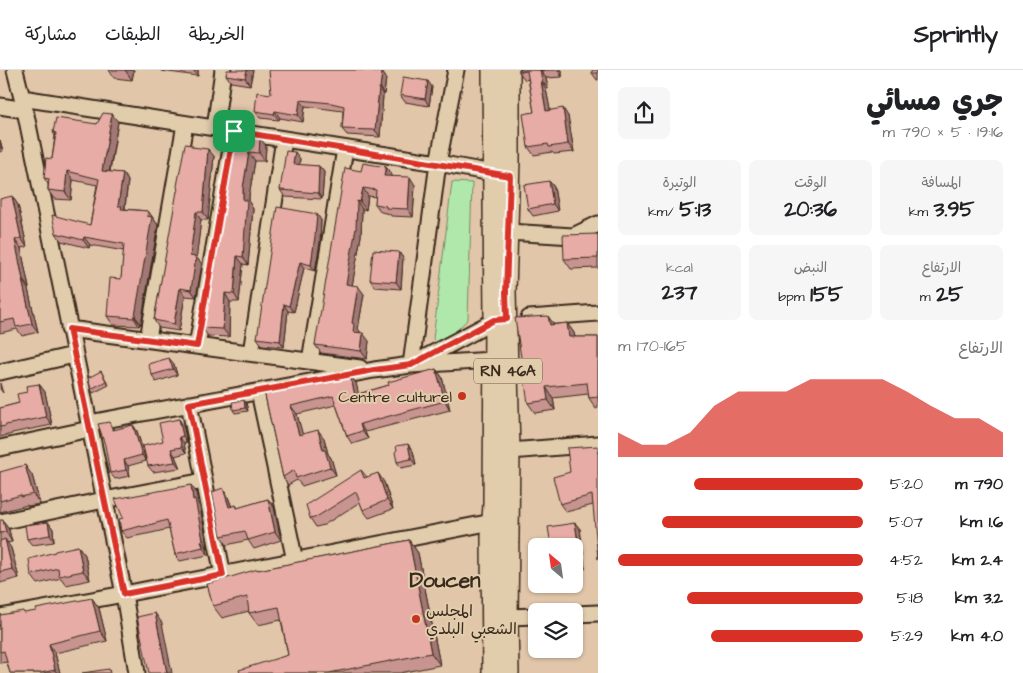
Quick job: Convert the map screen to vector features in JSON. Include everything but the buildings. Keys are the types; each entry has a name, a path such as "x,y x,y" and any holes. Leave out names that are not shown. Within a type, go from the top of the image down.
{"main road":[{"name":"RN 46A","path":"492,70 508,232 506,292 493,360 492,673"},
{"name":"RN 46A","path":"509,673 510,451 500,320 501,175 510,70"}],"street":[{"path":"15,70 124,594 137,673"},
{"path":"215,128 223,70"},
{"path":"411,365 438,164 456,70"},
{"path":"0,106 23,104 215,128 501,175"},
{"path":"148,339 185,124"},
{"path":"197,346 234,131"},
{"path":"251,354 284,139"},
{"path":"310,361 345,149"},
{"path":"508,232 573,236 598,224"},
{"path":"411,365 500,320 598,313"},
{"path":"69,329 374,370"},
{"path":"0,372 74,355"},
{"path":"0,448 189,404 374,370 411,365 493,360"},
{"path":"259,392 295,561"},
{"path":"189,404 223,575"},
{"path":"510,451 598,444"},
{"path":"0,522 204,481"},
{"path":"0,617 492,522"},
{"path":"583,614 598,613"},
{"path":"508,617 528,616"}],"green space":[{"path":"452,182 472,183 468,319 449,338 437,343 433,339"}],"place":[{"name":"Centre culturel","path":"462,396"},
{"name":"المجلس الشعبي البلدي","path":"416,619"}],"district":[{"name":"Doucen","path":"445,580"}],"route":[{"path":"234,131 510,176 506,292 507,319 494,320 411,365 189,404 223,575 124,594 69,329 197,346 234,131"}]}
